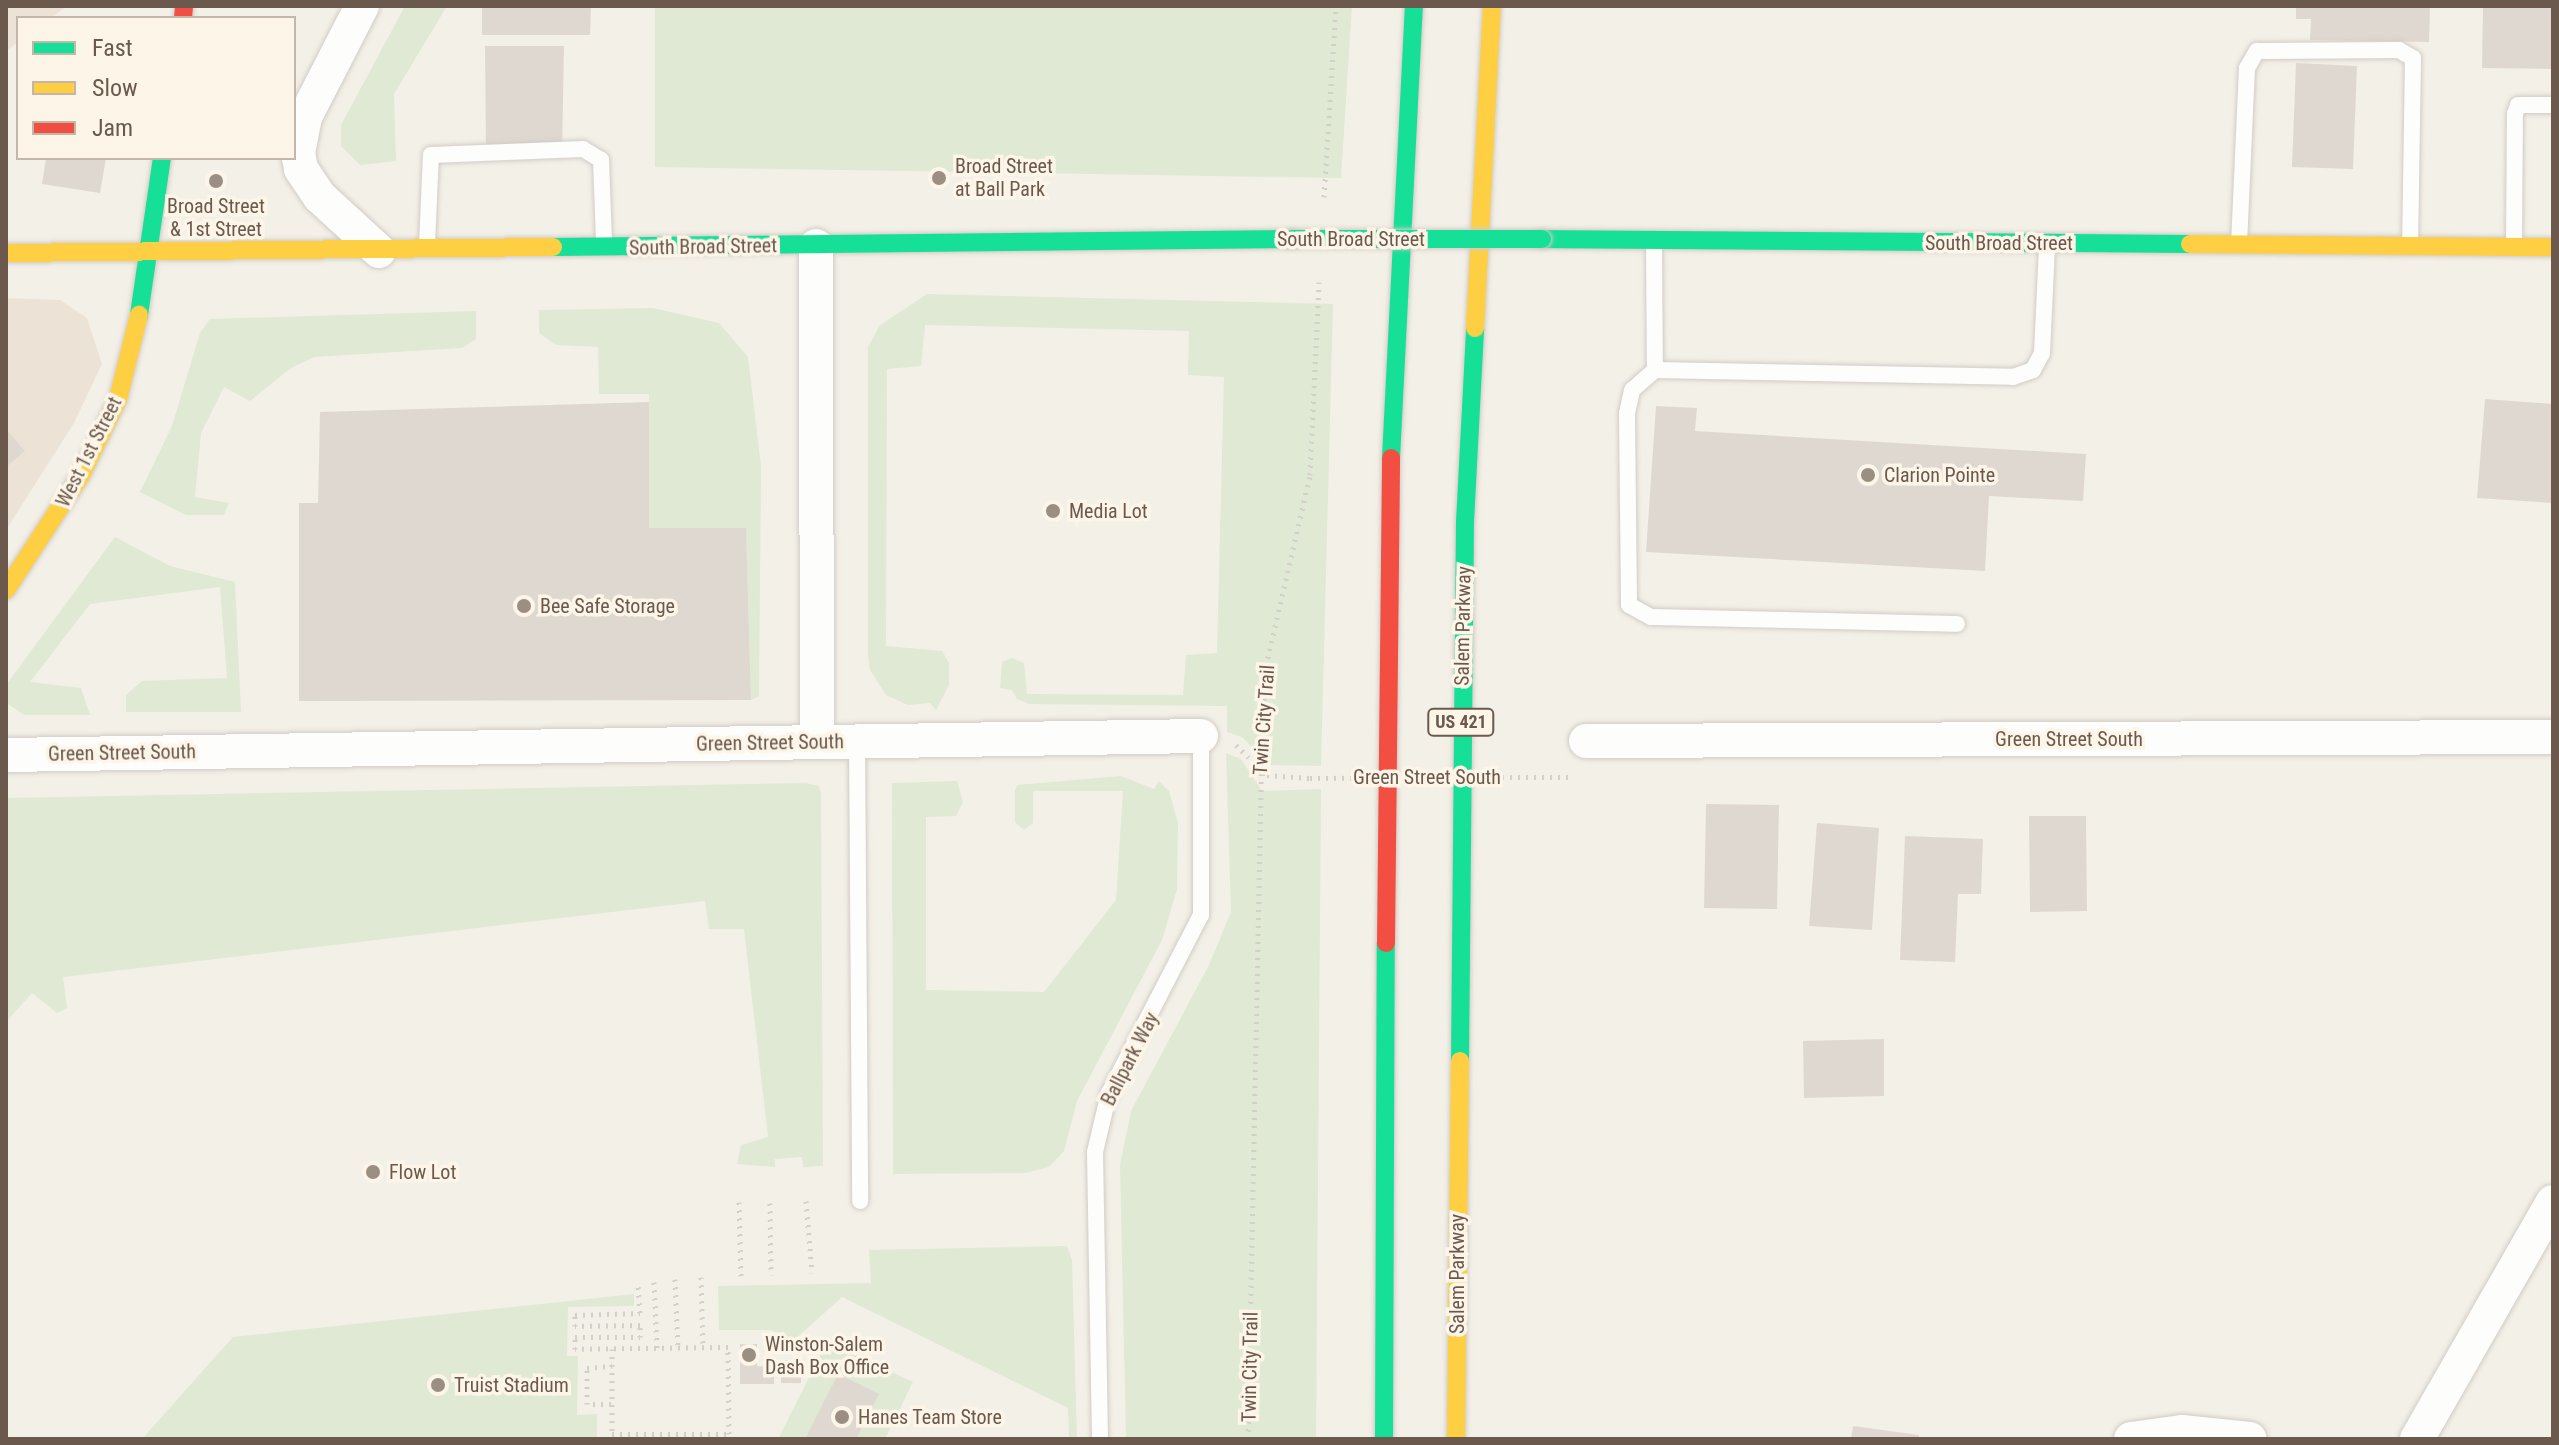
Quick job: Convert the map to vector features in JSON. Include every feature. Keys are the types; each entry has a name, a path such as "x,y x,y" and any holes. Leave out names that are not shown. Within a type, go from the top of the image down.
{"main road":[{"path":"1384,1439 1388,520 1414,6"},
{"name":"Salem Parkway","path":"1456,1439 1465,522 1492,6"},
{"name":"West 1st Street","path":"6,590 104,431 129,364 162,160"},
{"name":"South Broad Street","path":"6,253 1292,239 2553,247"}],"street":[{"path":"362,6 305,117 298,153 301,169 320,197 379,251"},
{"path":"816,246 817,742"},
{"name":"Green Street South","path":"6,755 1201,736"},
{"name":"Green Street South","path":"1586,741 2553,737"},
{"path":"2417,1439 2553,1202"},
{"path":"2131,1439 2182,1432 2250,1439"}],"lane":[{"path":"2239,245 2247,68 2257,51 2399,50 2413,58 2410,246"},
{"path":"2514,247 2515,114 2518,105 2553,105"},
{"path":"427,250 431,155 466,151 594,151 601,160 605,248"},
{"path":"1654,240 1655,370"},
{"path":"1957,624 1651,617 1629,605 1627,413 1632,390 1655,370 2013,377 2033,370 2042,353 2047,243"},
{"name":"Ballpark Way","path":"1100,1439 1095,1152 1109,1093 1201,915 1201,736"},
{"path":"857,741 860,1201"}],"path":[{"path":"1323,205 1336,6"},
{"name":"Twin City Trail","path":"1248,1439 1260,770 1266,666 1310,475 1320,265"},
{"path":"1201,736 1231,742 1251,755 1260,770"},
{"name":"Green Street South","path":"1260,770 1278,778 1518,777"},
{"path":"806,1201 812,1273"},
{"path":"739,1202 741,1276"},
{"path":"770,1203 771,1275"},
{"path":"701,1277 703,1347"},
{"path":"675,1279 678,1348"},
{"path":"654,1282 657,1348"},
{"path":"612,1349 612,1434 646,1437 729,1434 728,1347 575,1349 575,1337 640,1337 640,1325 575,1326 575,1315 640,1313 638,1283"},
{"path":"611,1404 587,1404 587,1368 612,1366"}],"shaded area":[{"path":"6,6 67,6 54,16 16,16 16,44 6,51"},
{"path":"6,298 60,300 87,318 102,364 74,423 6,530"}],"green space":[{"path":"405,6 447,6 394,94 396,161 360,165 341,146 341,125"},
{"path":"655,6 1352,6 1341,178 655,167"},
{"path":"927,294 1333,304 1321,766 1269,765 1242,737 1227,732 1227,706 1029,704 1017,699 1012,690 1000,688 1002,662 1012,658 1024,663 1027,694 1183,695 1186,655 1217,653 1224,377 1188,375 1189,331 925,325 921,366 887,369 886,646 942,651 949,663 949,685 936,710 930,703 908,705 886,695 870,670 868,656 868,347 880,325"},
{"path":"653,308 719,323 748,357 761,466 759,696 751,700 746,529 649,528 649,394 599,394 598,347 556,345 539,333 539,310"},
{"path":"476,311 476,339 462,348 314,357 291,368 250,401 224,387 201,433 195,497 229,503 224,515 186,515 140,492 172,426 200,333 210,319"},
{"path":"115,537 170,566 235,582 241,712 126,712 126,695 142,681 227,678 220,587 90,604 30,682 81,688 90,715 24,715 8,704 6,685"},
{"path":"1226,753 1241,759 1262,791 1321,789 1316,1439 1126,1439 1120,1165 1131,1111 1209,965 1231,912"},
{"path":"1121,776 1154,789 1159,781 1169,791 1178,823 1177,889 1162,940 1077,1101 1064,1151 1049,1167 1025,1173 893,1174 892,783 957,781 963,802 956,816 926,817 926,990 1044,992 1116,900 1123,791 1033,791 1033,823 1024,830 1015,822 1017,785"},
{"path":"806,783 819,786 821,793 823,1166 803,1167 802,1157 775,1159 775,1167 737,1164 741,1145 768,1137 744,929 709,929 705,901 63,977 67,1008 57,1013 32,993 6,1022 6,798"},
{"path":"1067,1246 1072,1260 1077,1439 1069,1439 1068,1408 842,1297 793,1341 771,1330 719,1330 718,1286 871,1283 869,1250"},
{"name":"Truist Stadium","path":"634,1294 634,1306 568,1307 567,1356 578,1356 577,1415 597,1414 597,1439 142,1439 233,1337"},
{"path":"827,1342 913,1382 885,1439 778,1439"}],"building":[{"path":"482,6 591,6 590,35 482,35"},
{"path":"2296,6 2430,6 2429,42 2310,40 2311,19 2296,19"},
{"path":"2483,6 2553,6 2553,69 2482,68"},
{"path":"485,46 564,46 562,156 486,156"},
{"path":"2296,63 2357,66 2353,169 2292,167"},
{"path":"46,160 106,160 100,193 42,184"},
{"path":"2485,399 2553,404 2553,503 2477,498"},
{"name":"Bee Safe Storage","path":"649,402 649,528 746,528 751,700 299,701 299,503 318,503 320,412"},
{"name":"Clarion Pointe","path":"1656,406 1697,408 1695,431 2086,454 2083,501 1989,496 1985,571 1646,552"},
{"path":"6,429 25,451 6,467"},
{"path":"1706,804 1779,805 1777,909 1704,908"},
{"path":"2029,816 2086,816 2087,911 2030,912"},
{"path":"1817,823 1879,828 1872,930 1809,926"},
{"path":"1905,836 1983,839 1981,894 1958,894 1955,962 1900,960"},
{"path":"1884,1039 1884,1096 1804,1098 1803,1041"},
{"name":"Winston-Salem Dash Box Office","path":"740,1344 757,1344 757,1366 774,1367 774,1384 740,1384"},
{"path":"781,1360 801,1360 801,1383 781,1383"},
{"name":"Hanes Team Store","path":"838,1374 879,1394 856,1439 805,1439"},
{"path":"1853,1426 1919,1435 1919,1439 1851,1439"}],"traffic: fast":[{"path":"1391,458 1414,6"},
{"path":"139,315 162,160"},
{"path":"553,247 1292,239"},
{"path":"1292,239 1542,239"},
{"path":"1542,239 2190,244"},
{"path":"1460,1061 1465,522 1475,328"},
{"path":"1384,1439 1386,943"}],"traffic: slow":[{"path":"1475,328 1492,6"},
{"path":"2190,244 2553,247"},
{"path":"6,253 553,247"},
{"path":"6,590 81,475 118,399 139,315"},
{"path":"1456,1439 1460,1061"}],"traffic: jam":[{"path":"183,16 184,6"},
{"path":"1386,943 1391,458"}],"place":[{"name":"Broad Street at Ball Park","path":"939,178"},
{"name":"Broad Street & 1st Street","path":"216,181"},
{"name":"Clarion Pointe","path":"1868,475"},
{"name":"Media Lot","path":"1053,511"},
{"name":"Bee Safe Storage","path":"524,606"},
{"name":"Flow Lot","path":"373,1172"},
{"name":"Winston-Salem Dash Box Office","path":"749,1355"},
{"name":"Truist Stadium","path":"438,1385"},
{"name":"Hanes Team Store","path":"842,1417"}]}
